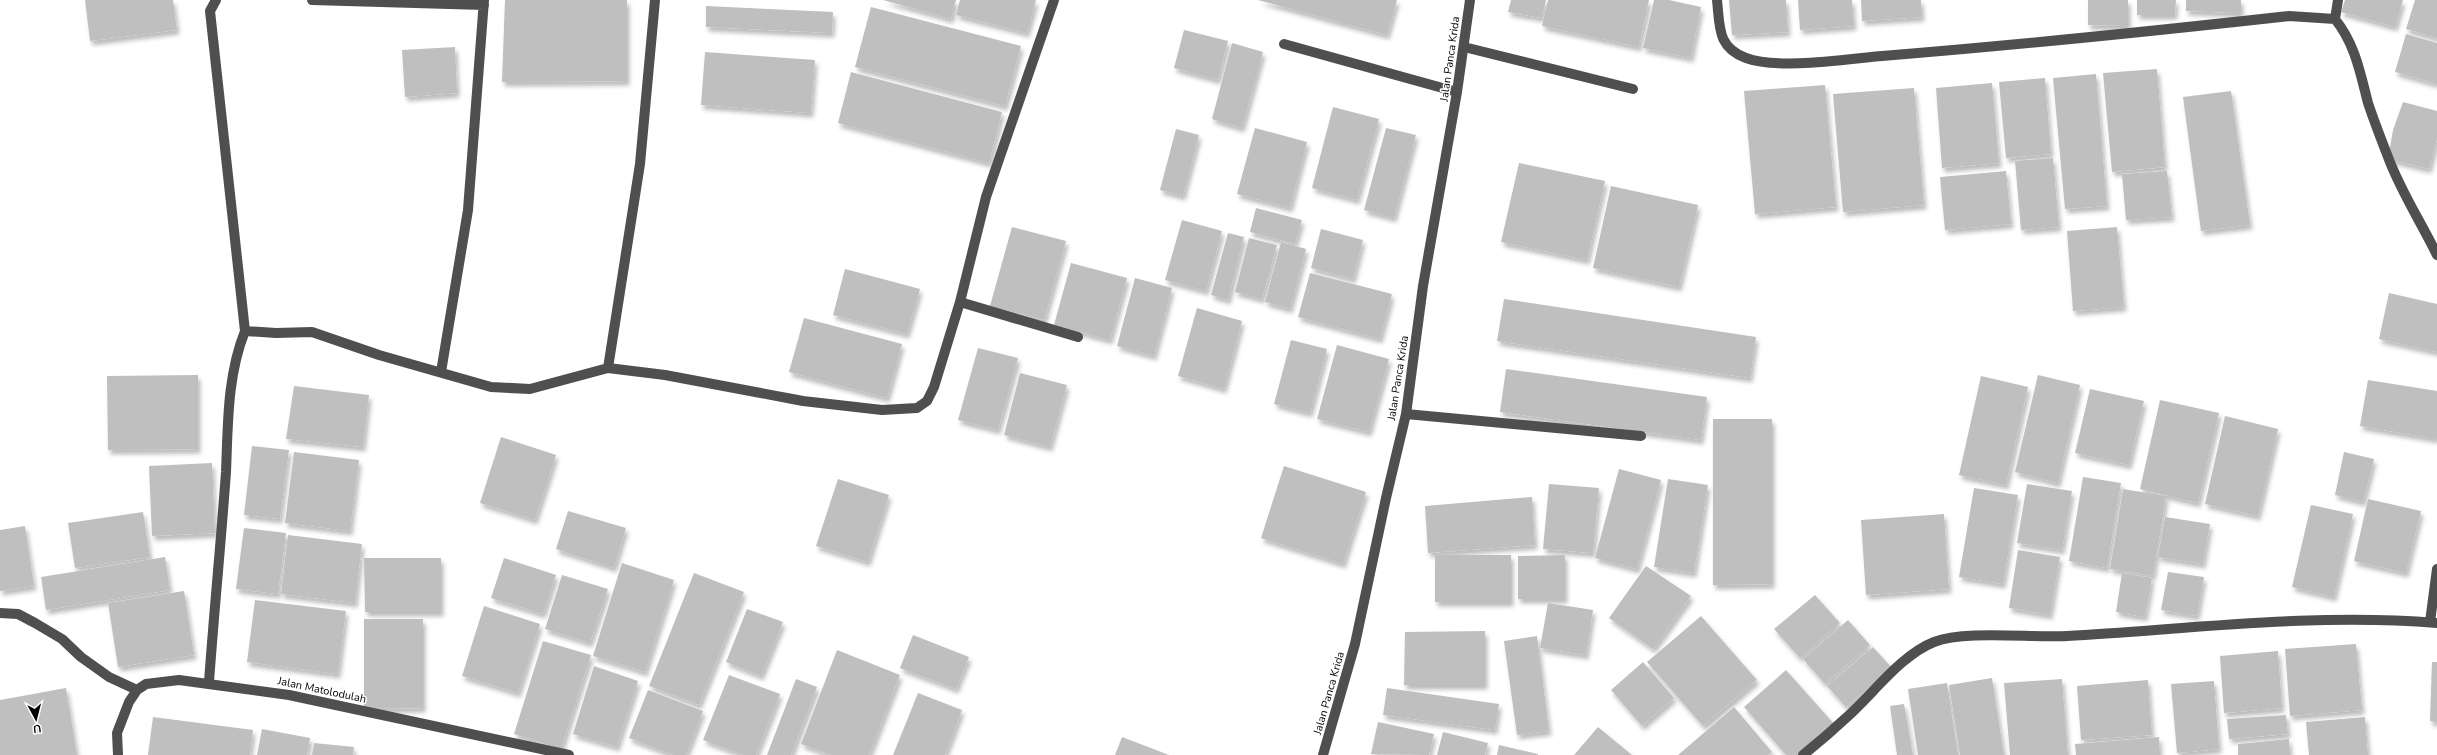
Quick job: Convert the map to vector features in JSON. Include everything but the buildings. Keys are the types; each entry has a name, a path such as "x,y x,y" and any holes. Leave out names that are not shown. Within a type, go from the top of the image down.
{"street":[{"path":"209,682 226,473 228,407 236,352 245,331 210,11 216,0"},
{"path":"312,0 484,2 468,210 441,372"},
{"path":"608,368 640,164 655,0"},
{"path":"245,331 276,334 312,332 379,355 491,387 530,389 608,368 665,375 803,401 882,410 917,408 926,401 934,387 960,302 986,197 1054,0"},
{"name":"Jalan Panca Krida","path":"1323,755 1355,644 1406,414 1423,286 1457,92 1470,0"},
{"path":"1717,0 1720,37 1729,48 1747,58 1772,62 1802,62 1942,51 2289,16 2335,19"},
{"path":"2338,0 2335,19 2347,35 2355,53 2369,103 2398,183 2437,255"},
{"path":"1284,44 1457,92"},
{"path":"1464,47 1633,89"},
{"path":"960,302 1078,337"},
{"path":"1406,414 1641,436"},
{"path":"1803,755 1848,717 1899,667 1935,642 1962,637 2065,636 2246,623 2317,621 2433,623 2437,569"},
{"path":"0,613 18,614 35,623 62,639 81,657 109,677 137,690 129,702 117,733 118,755"},
{"name":"Jalan Matolodulah","path":"137,690 146,684 179,680 209,682 289,694 569,755"}]}
